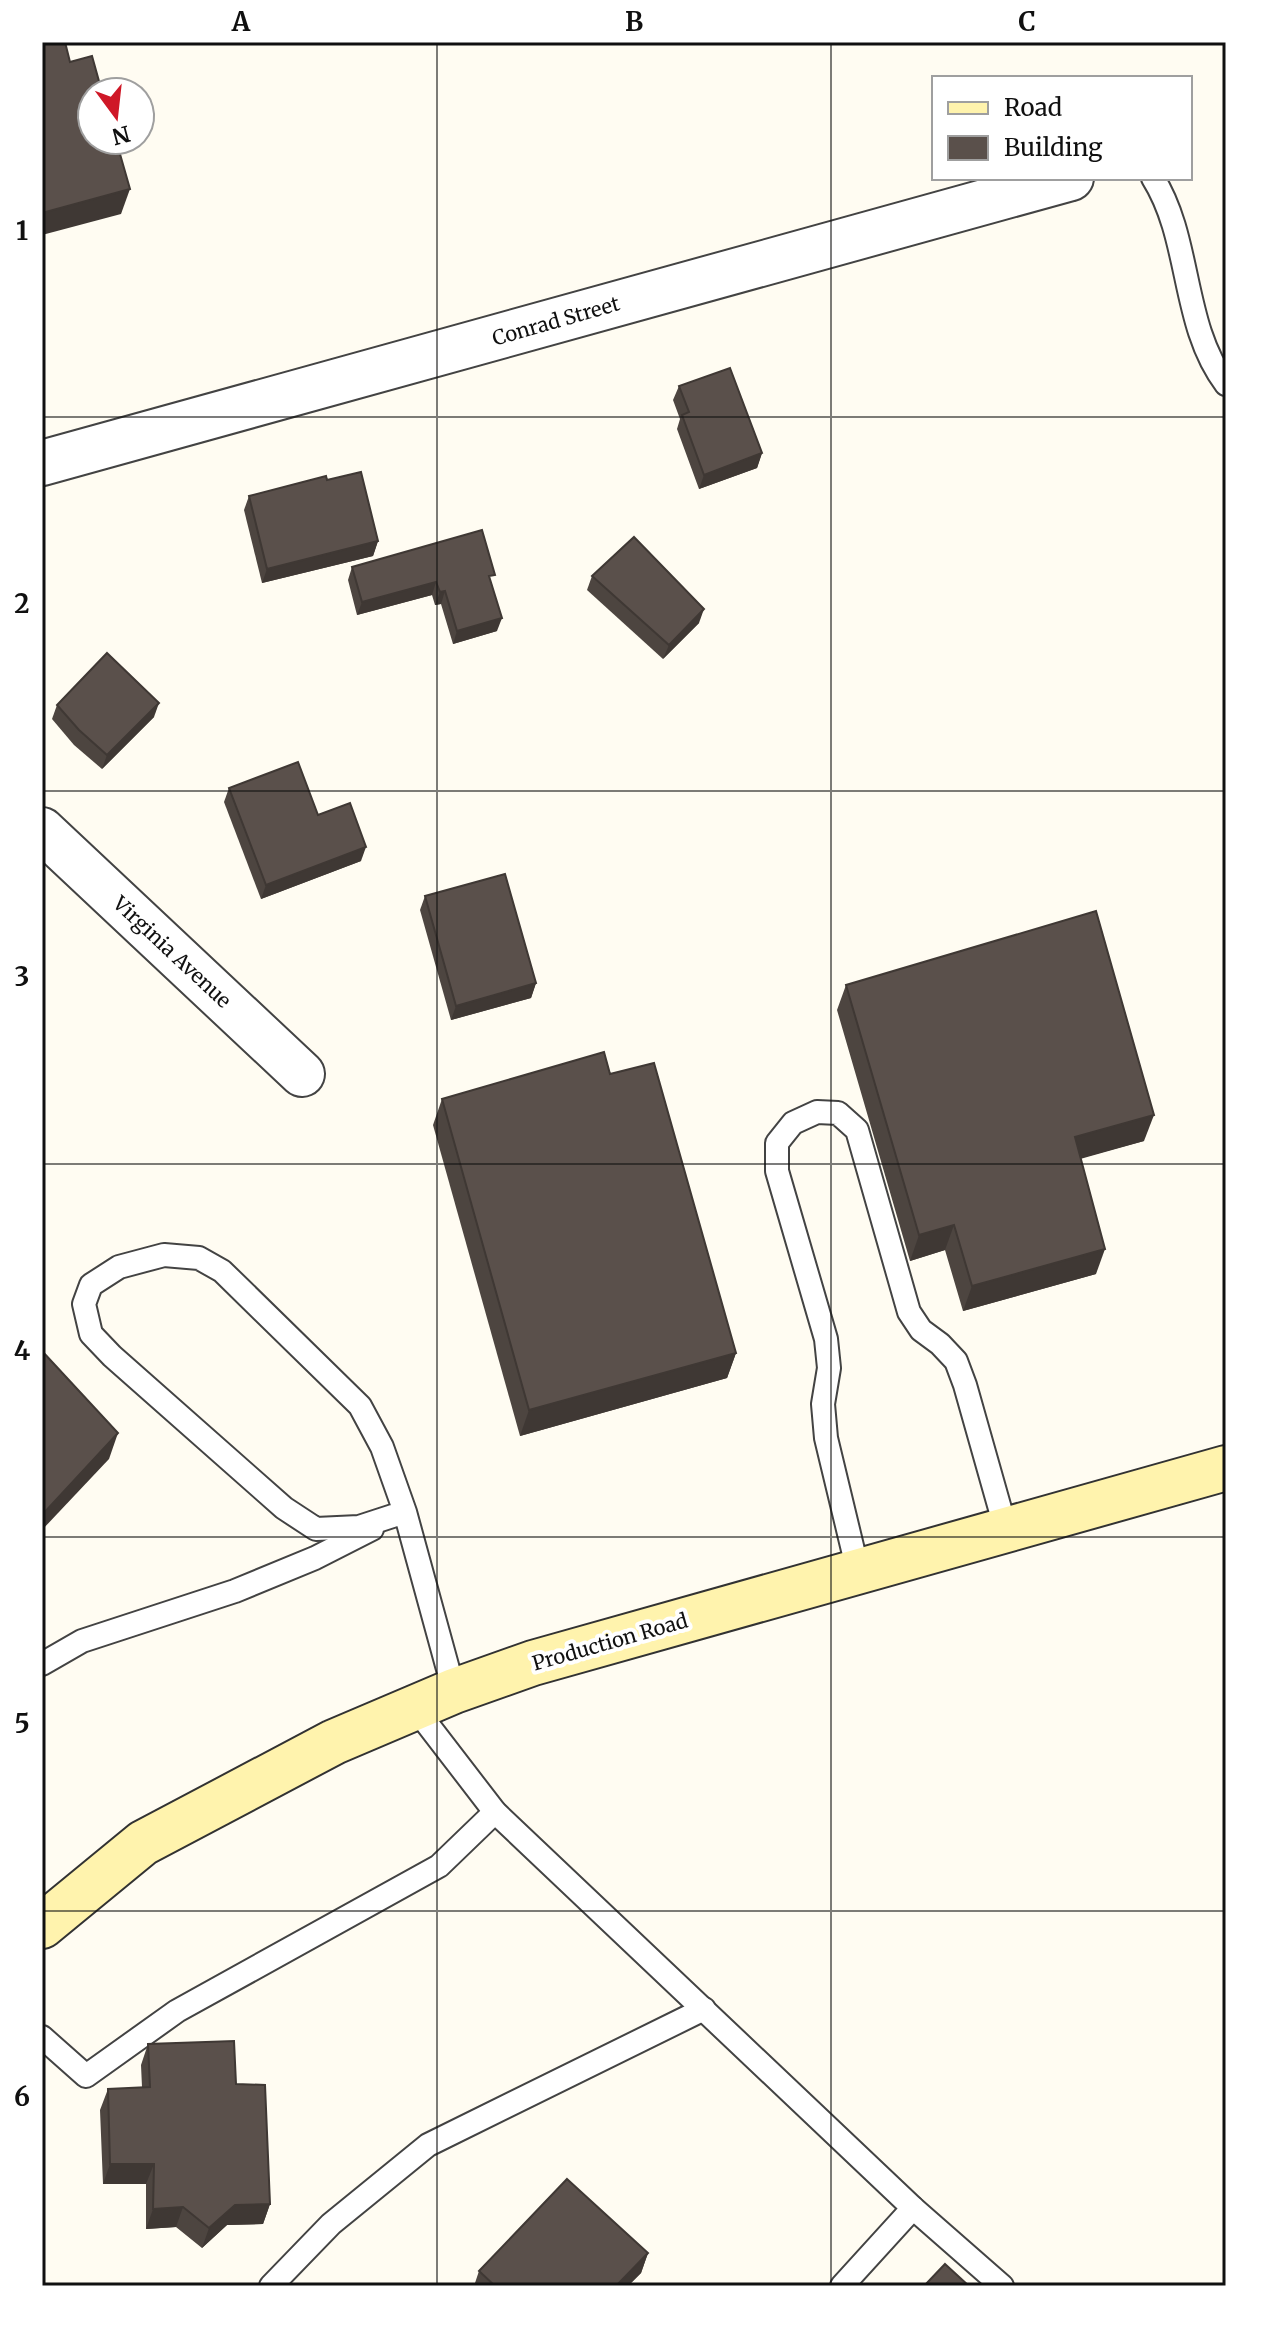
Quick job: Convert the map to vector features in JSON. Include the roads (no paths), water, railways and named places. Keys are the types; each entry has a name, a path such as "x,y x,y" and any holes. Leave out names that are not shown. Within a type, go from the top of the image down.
{"street":[{"name":"Conrad Street","path":"42,463 1064,180"},
{"name":"Virginia Avenue","path":"42,830 302,1074"},
{"name":"Production Road","path":"42,1926 143,1843 334,1742 454,1691 533,1663 1226,1468"}],"lane":[{"path":"1154,180 1172,220 1212,366 1226,384"},
{"path":"858,1571 826,1438 823,1404 829,1368 826,1339 777,1171 777,1143 793,1123 817,1112 838,1113 857,1130 909,1312 921,1330 956,1361 1006,1530"},
{"path":"405,1512 359,1527 316,1529 284,1508 91,1334 84,1304 91,1285 119,1267 164,1255 199,1258 222,1271 360,1406 382,1447 405,1512 454,1691"},
{"path":"42,1664 82,1641 235,1591 315,1558 405,1512"},
{"path":"415,1708 495,1812 913,2208 1002,2286"},
{"path":"42,2037 86,2076 177,2011 439,1866 495,1812"},
{"path":"271,2286 331,2224 428,2145 704,2009"},
{"path":"842,2286 913,2208"}]}
